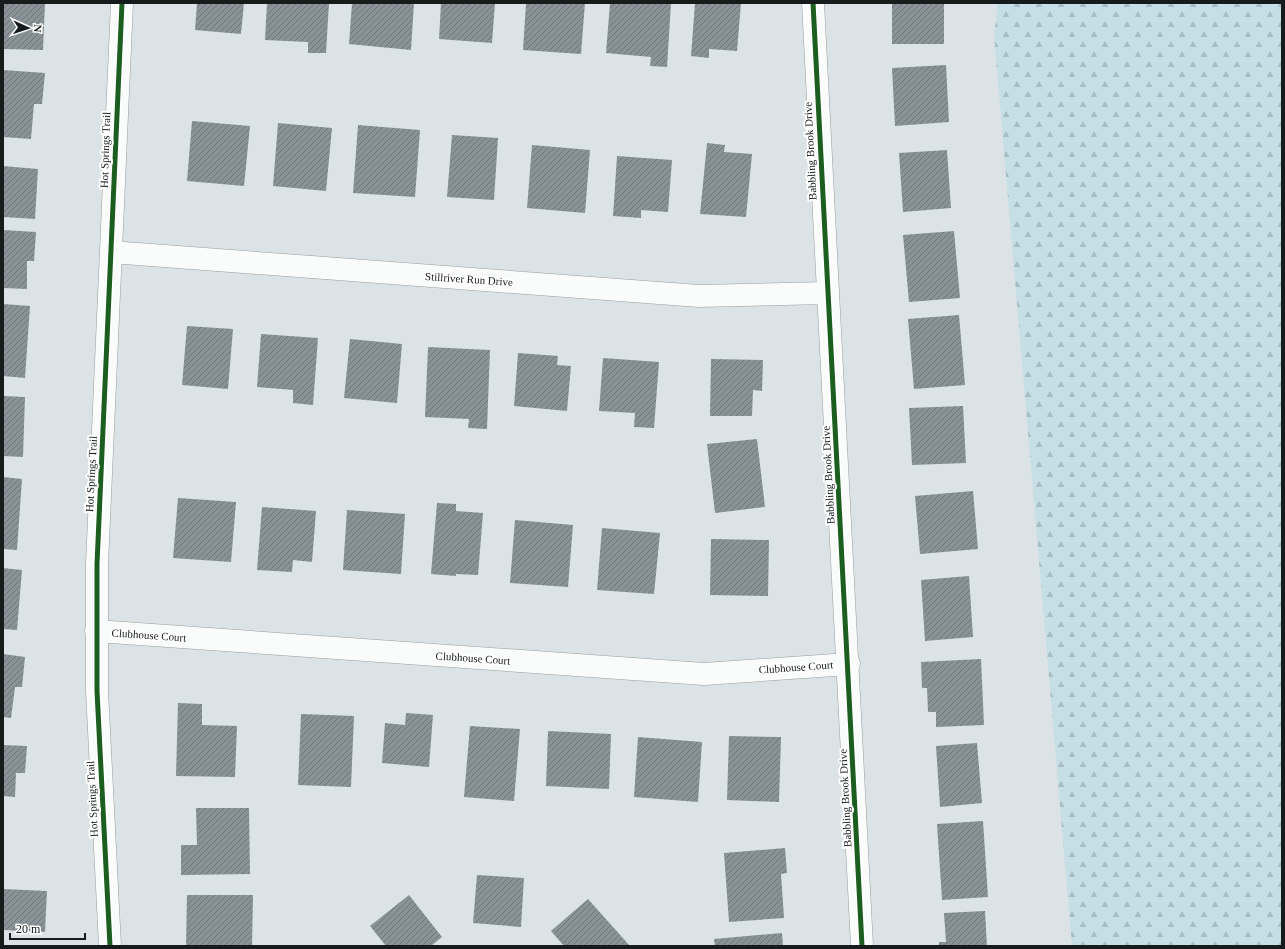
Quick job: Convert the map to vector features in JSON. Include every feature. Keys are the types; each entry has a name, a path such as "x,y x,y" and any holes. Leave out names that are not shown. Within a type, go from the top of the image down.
{"street":[{"name":"Hot Springs Trail","path":"110,946 97,691 96,631 97,564 122,3"},
{"name":"Babbling Brook Drive","path":"813,3 827,293 849,664 862,946"},
{"name":"Stillriver Run Drive","path":"111,252 699,296 827,293"},
{"name":"Clubhouse Court","path":"96,631 704,674 849,664"}],"green space":[{"path":"998,3 1282,3 1282,946 1072,946 994,36"}],"building":[{"path":"3,3 45,3 43,50 3,49"},
{"path":"197,3 244,3 241,34 195,30"},
{"path":"267,3 329,3 326,53 308,53 308,42 265,40"},
{"path":"352,3 414,3 411,50 349,44"},
{"path":"441,3 495,3 492,43 439,39"},
{"path":"526,3 585,3 581,54 523,50"},
{"path":"610,3 671,3 667,67 650,66 651,57 606,53"},
{"path":"695,3 741,3 737,51 709,49 709,58 691,56"},
{"path":"892,3 944,3 944,44 892,44"},
{"path":"946,65 949,122 895,126 892,68"},
{"path":"3,70 45,73 42,104 34,104 31,139 3,137"},
{"path":"192,121 250,126 244,186 187,181"},
{"path":"278,123 332,128 326,191 273,186"},
{"path":"358,125 420,130 415,197 353,193"},
{"path":"452,135 498,138 494,200 447,197"},
{"path":"707,143 725,145 724,152 752,154 746,217 700,214"},
{"path":"532,145 590,150 585,213 527,208"},
{"path":"947,150 951,208 903,212 899,153"},
{"path":"617,156 672,160 668,212 641,210 641,218 613,216"},
{"path":"3,166 38,169 35,219 3,217"},
{"path":"3,230 36,232 34,261 27,261 27,289 3,288"},
{"path":"954,231 960,298 909,302 903,235"},
{"path":"3,304 30,306 25,378 3,376"},
{"path":"959,315 965,385 914,389 908,319"},
{"path":"187,326 233,329 228,389 182,385"},
{"path":"261,334 318,338 313,405 293,403 293,390 257,387"},
{"path":"350,339 402,344 397,403 344,398"},
{"path":"428,347 490,350 487,429 468,428 469,419 425,417"},
{"path":"518,353 558,356 557,365 571,366 567,411 514,406"},
{"path":"603,358 659,362 654,428 634,427 635,413 599,411"},
{"path":"711,359 763,360 762,391 753,390 752,416 710,416"},
{"path":"3,396 25,397 23,457 3,456"},
{"path":"963,406 966,463 912,465 909,408"},
{"path":"757,439 765,507 715,513 707,444"},
{"path":"3,477 22,479 17,550 3,549"},
{"path":"973,491 978,549 920,554 915,496"},
{"path":"178,498 236,502 231,562 173,558"},
{"path":"437,503 456,504 456,511 483,513 478,575 456,574 456,576 431,574"},
{"path":"262,507 316,511 312,562 293,560 292,572 257,570"},
{"path":"347,510 405,514 401,574 343,570"},
{"path":"515,520 573,525 568,587 510,583"},
{"path":"602,528 660,533 654,594 597,590"},
{"path":"711,539 769,540 768,596 710,595"},
{"path":"3,568 22,570 17,630 3,629"},
{"path":"969,576 973,637 925,641 921,580"},
{"path":"3,654 25,657 22,687 15,687 11,718 3,717"},
{"path":"981,659 984,725 936,727 936,712 928,712 927,688 922,688 921,662"},
{"path":"178,703 202,704 202,725 237,726 235,777 176,776"},
{"path":"406,713 433,715 429,767 382,763 385,723 405,725"},
{"path":"301,714 354,716 351,787 298,785"},
{"path":"470,726 520,729 514,801 464,797"},
{"path":"548,731 611,734 609,789 546,786"},
{"path":"729,736 781,737 779,802 727,800"},
{"path":"638,737 702,742 698,802 634,797"},
{"path":"977,743 982,803 940,807 936,746"},
{"path":"3,745 27,746 25,773 16,773 15,797 3,796"},
{"path":"196,808 249,808 250,874 181,875 181,845 197,845"},
{"path":"983,821 988,897 942,900 937,824"},
{"path":"785,848 787,873 781,874 784,918 729,922 724,853"},
{"path":"477,875 524,878 521,927 473,923"},
{"path":"3,889 47,891 45,932 3,930"},
{"path":"187,895 253,895 252,946 186,946"},
{"path":"409,895 442,937 431,946 386,946 370,926"},
{"path":"588,899 630,946 564,946 551,931"},
{"path":"985,911 987,946 939,946 939,942 946,942 944,913"},
{"path":"782,933 783,946 715,946 714,939"}],"cycle path":[{"path":"110,946 97,691 97,564 122,3"},
{"path":"813,3 862,946"}]}
